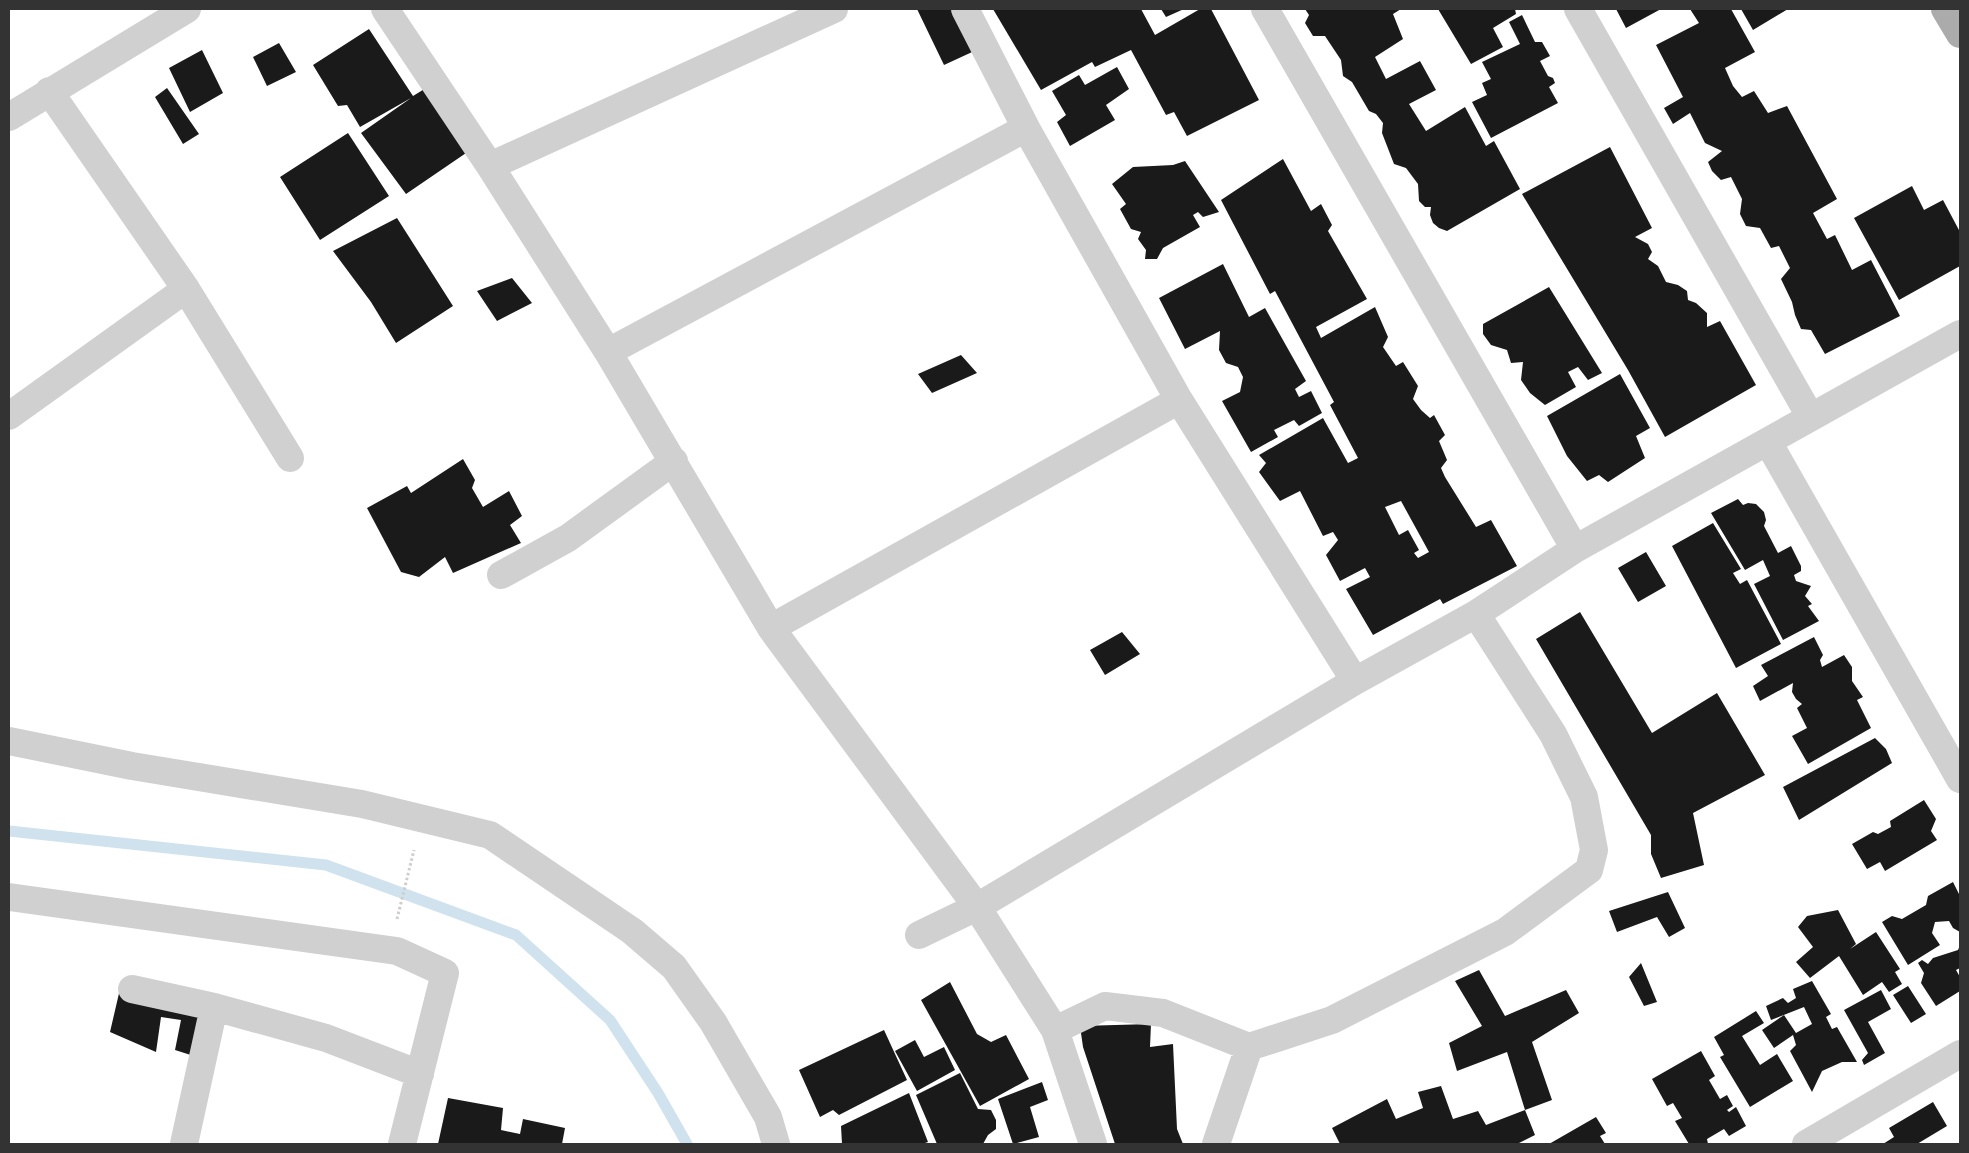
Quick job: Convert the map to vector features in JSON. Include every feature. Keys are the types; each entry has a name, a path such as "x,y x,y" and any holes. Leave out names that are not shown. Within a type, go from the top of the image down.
{"main road":[{"path":"1945,9 1960,34"}],"street":[{"path":"9,117 187,9"},
{"path":"385,9 490,166 608,352 771,628 977,907 1055,1030 1093,1144"},
{"path":"490,166 834,9"},
{"path":"965,9 1026,128 1179,400 1355,681"},
{"path":"1265,9 1574,549"},
{"path":"1578,9 1810,416"},
{"path":"49,91 186,289 290,458"},
{"path":"608,352 1026,128"},
{"path":"9,416 186,289"},
{"path":"919,935 977,907 1355,681 1476,614 1574,549 1960,334"},
{"path":"771,628 1179,400"},
{"path":"1768,442 1960,779"},
{"path":"501,575 568,538 674,461"},
{"path":"1055,1030 1105,1006 1163,1013 1249,1047 1332,1020 1505,932 1589,870 1594,850 1584,797 1553,734 1476,614"},
{"path":"9,741 132,766 362,804 490,835 632,931 674,967 713,1022 768,1118 776,1144"},
{"path":"9,897 397,951 445,973 402,1144"},
{"path":"132,989 214,1008 326,1038 420,1074"},
{"path":"184,1144 214,1008"},
{"path":"1216,1144 1249,1047"},
{"path":"1806,1144 1960,1054"}],"path":[{"path":"395,927 410,867"}],"building":[{"path":"917,9 965,9 983,47 944,65"},
{"path":"993,9 1141,9 1155,35 1200,9 1211,9 1259,100 1187,136 1174,112 1166,115 1131,50 1095,67 1092,62 1041,90"},
{"path":"1161,9 1184,9 1166,17"},
{"path":"1305,9 1401,9 1393,14 1403,39 1375,57 1386,79 1420,61 1436,90 1409,104 1426,131 1465,107 1486,146 1494,141 1520,189 1447,231 1433,223 1430,215 1431,207 1425,207 1419,201 1418,184 1406,168 1394,164 1382,133 1383,123 1376,114 1369,111 1352,82 1343,76 1341,60 1325,36 1313,36 1305,23 1309,15"},
{"path":"1438,9 1515,9 1516,14 1493,28 1503,47 1471,64"},
{"path":"1616,9 1661,9 1626,28"},
{"path":"1690,9 1731,9 1755,52 1725,68 1733,86 1742,97 1754,91 1768,113 1787,106 1837,199 1813,213 1827,239 1835,235 1852,270 1871,260 1900,316 1825,354 1811,330 1801,329 1792,302 1781,279 1790,268 1779,246 1771,248 1760,228 1746,226 1740,214 1742,199 1731,177 1721,180 1712,171 1708,162 1722,151 1705,143 1690,113 1673,124 1664,108 1683,97 1656,45 1699,23"},
{"path":"1741,9 1788,9 1753,30"},
{"path":"1522,15 1535,42 1542,42 1550,56 1540,61 1548,76 1553,78 1555,83 1549,87 1558,103 1491,138 1472,102 1487,95 1482,83 1491,79 1482,62 1520,44 1509,22"},
{"path":"369,29 413,96 426,88 469,151 406,194 361,133 411,98 360,127 347,105 338,106 313,65"},
{"path":"279,43 296,72 267,86 253,57"},
{"path":"202,50 223,93 190,112 169,68"},
{"path":"1117,67 1129,89 1106,105 1115,120 1070,146 1057,122 1066,115 1052,91 1079,75 1085,85"},
{"path":"167,88 199,134 183,144 155,97"},
{"path":"348,133 389,196 320,240 280,177"},
{"path":"1610,147 1652,228 1635,237 1648,244 1652,252 1648,259 1658,266 1666,282 1678,285 1687,291 1688,300 1696,303 1707,313 1707,327 1720,321 1756,385 1665,437 1628,370 1522,194"},
{"path":"1283,159 1311,211 1321,204 1332,225 1328,231 1367,299 1316,327 1321,338 1375,307 1388,337 1383,347 1396,366 1403,362 1418,386 1413,399 1430,418 1434,415 1445,435 1439,441 1447,460 1441,468 1445,477 1476,527 1491,520 1517,566 1443,604 1440,599 1373,635 1346,589 1370,577 1365,568 1340,581 1326,555 1338,540 1333,532 1323,536 1300,491 1280,501 1259,472 1266,463 1259,455 1323,418 1348,463 1358,458 1330,405 1334,402 1275,291 1270,294 1221,200","holes":["1401,501 1429,552 1418,558 1414,553 1419,550 1408,530 1399,535 1385,507"]},
{"path":"1185,161 1219,212 1203,217 1198,212 1193,215 1200,227 1163,248 1157,259 1145,259 1146,250 1138,239 1141,232 1131,229 1120,209 1126,204 1112,184 1133,167 1173,165"},
{"path":"1912,186 1924,210 1943,200 1960,232 1960,266 1899,300 1854,218"},
{"path":"397,218 453,306 396,343 371,302 333,251"},
{"path":"1223,264 1249,317 1265,308 1306,381 1295,389 1299,397 1311,391 1322,413 1299,426 1294,420 1274,430 1278,437 1251,452 1222,401 1240,392 1243,377 1238,367 1226,363 1219,350 1220,331 1185,349 1159,298"},
{"path":"512,278 532,303 497,321 477,291"},
{"path":"1549,287 1602,373 1588,380 1578,367 1568,372 1576,387 1545,405 1530,393 1521,380 1523,362 1511,363 1507,350 1491,345 1483,334 1483,324"},
{"path":"961,355 977,373 932,393 918,374"},
{"path":"1620,374 1650,428 1636,436 1645,458 1608,482 1599,475 1587,481 1567,456 1547,416"},
{"path":"463,459 475,480 472,488 483,507 509,491 522,516 510,525 521,543 453,573 445,557 419,577 401,572 367,508 407,486 411,493"},
{"path":"1738,499 1743,505 1748,503 1756,504 1764,512 1766,520 1764,526 1778,553 1791,546 1801,566 1801,571 1794,575 1796,581 1811,586 1805,596 1812,604 1808,606 1819,621 1783,640 1754,584 1770,576 1763,560 1745,570 1711,513"},
{"path":"1713,523 1741,569 1733,573 1740,584 1747,580 1781,644 1736,668 1672,546"},
{"path":"1646,552 1666,586 1638,602 1618,568"},
{"path":"1580,612 1652,733 1717,693 1765,775 1693,813 1704,865 1661,878 1651,854 1651,835 1536,639"},
{"path":"1122,632 1140,654 1105,675 1090,650"},
{"path":"1814,637 1823,655 1820,660 1822,667 1844,655 1852,667 1852,681 1863,697 1857,700 1871,728 1808,764 1792,736 1807,728 1797,708 1802,704 1792,692 1793,683 1760,701 1753,686 1768,676 1761,665"},
{"path":"1875,738 1886,749 1892,763 1799,820 1783,787"},
{"path":"1924,800 1936,819 1931,831 1937,840 1885,871 1880,862 1867,869 1852,844 1873,832 1878,834 1891,827 1890,821"},
{"path":"1953,882 1960,896 1960,932 1953,928 1949,921 1935,922 1932,933 1940,945 1908,965 1882,922 1892,916 1902,919 1926,905 1928,896"},
{"path":"1668,892 1685,928 1669,937 1657,917 1617,932 1609,911"},
{"path":"1838,910 1856,944 1850,949 1876,932 1900,969 1895,972 1902,984 1889,992 1882,982 1863,995 1839,956 1810,978 1796,962 1813,947 1798,927 1807,916"},
{"path":"1960,945 1960,968 1956,970 1960,977 1960,991 1936,1006 1921,983 1924,973 1918,963 1922,960 1928,964 1933,958 1958,950"},
{"path":"1641,963 1657,1002 1644,1006 1629,977"},
{"path":"1479,970 1505,1016 1566,990 1579,1013 1532,1042 1552,1100 1525,1110 1507,1052 1457,1071 1449,1043 1482,1026 1455,981"},
{"path":"1812,981 1831,1014 1826,1017 1832,1029 1837,1027 1857,1062 1842,1062 1822,1071 1812,1092 1790,1051 1796,1045 1793,1035 1774,1048 1762,1030 1784,1015 1796,1033 1812,1024 1804,1007 1771,1020 1766,1006 1783,998 1788,1003 1796,998 1793,989"},
{"path":"950,982 977,1034 991,1042 1006,1035 1029,1079 980,1106 921,1000"},
{"path":"1908,986 1926,1014 1911,1023 1893,995"},
{"path":"120,989 205,1010 197,1057 175,1050 181,1020 161,1017 156,1052 110,1032"},
{"path":"1881,990 1891,1009 1868,1022 1885,1053 1864,1065 1862,1060 1868,1053 1844,1010"},
{"path":"1756,1011 1764,1023 1742,1036 1760,1065 1777,1054 1793,1081 1750,1107 1720,1057 1724,1055 1714,1037"},
{"path":"1151,1024 1150,1047 1173,1044 1177,1129 1183,1144 1115,1144 1083,1047 1080,1026"},
{"path":"884,1030 907,1080 839,1115 833,1110 820,1117 799,1070"},
{"path":"915,1040 924,1057 944,1047 955,1070 917,1091 895,1051"},
{"path":"1701,1051 1715,1076 1709,1080 1720,1099 1727,1095 1733,1106 1727,1110 1729,1112 1736,1107 1746,1126 1729,1136 1724,1129 1707,1139 1708,1144 1689,1144 1675,1121 1682,1118 1673,1103 1667,1106 1652,1079"},
{"path":"960,1073 978,1109 991,1110 996,1120 996,1129 988,1135 983,1144 937,1144 916,1095"},
{"path":"1042,1082 1048,1100 1030,1107 1039,1137 1013,1144 998,1099"},
{"path":"1441,1086 1453,1119 1478,1111 1486,1125 1525,1110 1535,1135 1517,1144 1340,1144 1332,1128 1387,1099 1396,1119 1423,1108 1418,1092"},
{"path":"909,1093 928,1142 922,1144 842,1144 841,1126"},
{"path":"448,1098 503,1108 501,1130 520,1134 523,1119 565,1128 562,1144 438,1144"},
{"path":"1933,1102 1947,1126 1917,1144 1883,1144 1894,1137 1889,1128"},
{"path":"1596,1117 1606,1133 1600,1136 1605,1144 1549,1144"}],"waterway":[{"path":"9,831 326,865 516,935 610,1020 658,1093 687,1144"}]}
